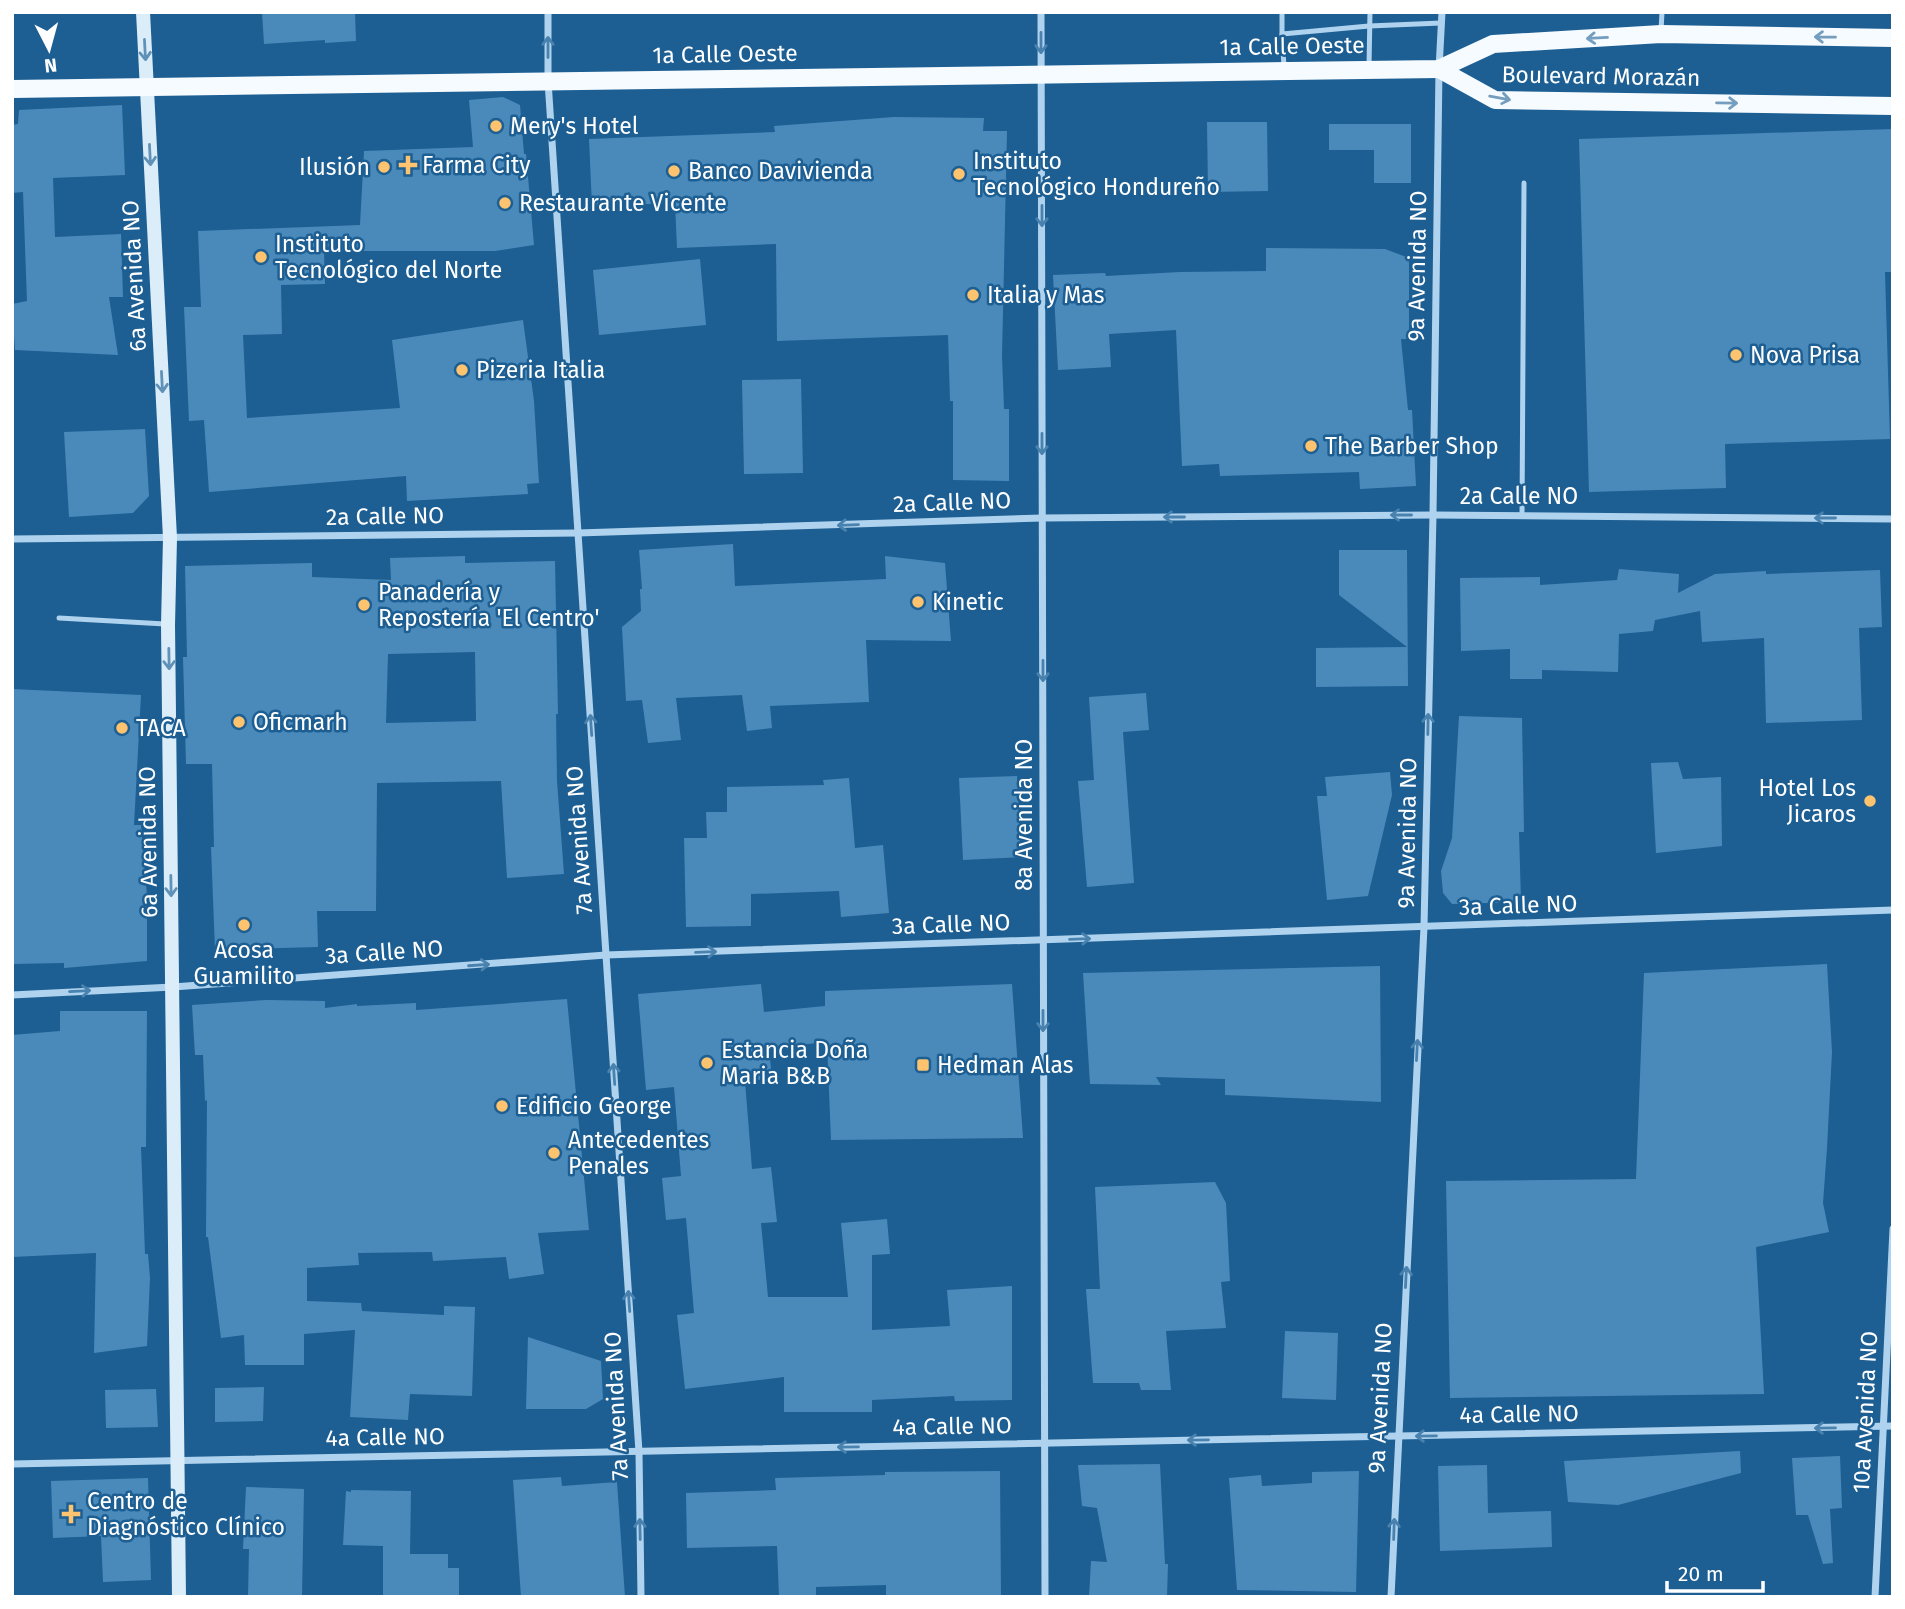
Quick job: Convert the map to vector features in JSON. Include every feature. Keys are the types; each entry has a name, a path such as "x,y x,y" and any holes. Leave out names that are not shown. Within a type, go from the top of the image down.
{"main road":[{"name":"Boulevard Morazán","path":"1439,69 1493,44 1661,34 1893,38"},
{"name":"1a Calle Oeste","path":"12,89 1439,69"},
{"name":"Boulevard Morazán","path":"1439,69 1495,100 1893,106"}],"street":[{"name":"6a Avenida NO","path":"143,12 170,538 168,625 179,1597"},
{"name":"7a Avenida NO","path":"548,12 548,81 639,1452 641,1597"},
{"name":"8a Avenida NO","path":"1041,12 1045,1597"},
{"name":"9a Avenida NO","path":"1391,1597 1424,927 1442,12"},
{"name":"2a Calle NO","path":"12,539 578,533 1042,518 1433,515 1893,519"},
{"name":"3a Calle NO","path":"12,995 173,987 606,955 1893,910"},
{"name":"10a Avenida NO","path":"1875,1597 1893,1229"},
{"name":"4a Calle NO","path":"12,1464 1893,1426"}],"lane":[{"path":"1282,12 1285,70"},
{"path":"1369,69 1370,12"},
{"path":"1661,34 1662,12"},
{"path":"1282,34 1441,23"},
{"path":"1522,516 1524,183"},
{"path":"60,618 168,625"}],"building":[{"path":"262,12 355,12 356,41 264,44"},
{"path":"503,97 520,105 534,245 495,251 324,251 325,284 281,285 282,334 243,335 247,418 400,408 392,340 523,320 534,401 539,483 527,484 528,494 407,501 406,476 209,492 204,420 189,421 184,307 201,307 198,231 360,225 364,151 473,147 469,100"},
{"path":"122,105 125,175 53,178 55,237 121,234 123,297 109,297 118,355 15,350 12,304 27,301 23,192 12,193 12,125 18,124 19,110"},
{"path":"894,117 984,118 983,131 1007,131 1002,356 1004,409 1009,409 1009,481 953,480 953,401 950,401 948,335 777,341 776,244 677,248 675,203 592,206 589,139 775,132 774,126"},
{"path":"1207,122 1267,122 1268,191 1208,192"},
{"path":"1329,124 1411,124 1411,183 1374,183 1374,150 1329,150"},
{"name":"Nova Prisa","path":"1893,129 1893,272 1885,272 1890,439 1725,444 1726,488 1589,492 1579,139"},
{"path":"1266,248 1385,249 1409,258 1409,339 1401,339 1408,410 1412,410 1416,486 1360,489 1359,472 1220,476 1219,464 1182,466 1176,330 1109,334 1111,367 1058,370 1053,275 1266,271"},
{"path":"700,259 706,325 599,335 593,270"},
{"path":"801,379 803,473 744,474 742,380"},
{"path":"145,429 149,496 133,513 69,517 64,432"},
{"path":"733,544 735,586 886,579 885,556 945,563 951,641 866,640 869,702 770,706 772,728 747,731 742,695 676,698 681,740 648,743 642,700 626,701 622,627 641,611 639,550"},
{"path":"1339,550 1407,550 1408,686 1316,687 1316,648 1407,647 1339,595"},
{"path":"465,556 465,563 555,561 557,781 564,874 507,878 501,781 377,783 376,911 317,911 318,947 215,950 211,847 214,847 212,764 186,764 183,657 187,657 185,566 312,563 312,577 391,580 390,558","holes":["475,652 476,721 386,723 388,654"]},
{"path":"1619,569 1679,574 1678,593 1715,574 1880,570 1882,627 1859,628 1862,720 1766,723 1764,638 1702,642 1700,611 1655,620 1653,631 1619,634 1618,672 1542,670 1542,679 1510,679 1510,649 1461,651 1460,578 1540,577 1540,585 1617,580"},
{"path":"12,689 141,695 134,825 141,825 147,896 147,961 64,968 64,963 12,964"},
{"path":"1146,693 1149,730 1123,732 1134,883 1087,887 1078,781 1094,780 1089,697"},
{"path":"1459,716 1522,718 1524,832 1519,832 1521,902 1452,904 1443,893 1441,871 1452,838"},
{"path":"1678,762 1683,779 1721,777 1722,846 1656,853 1651,763"},
{"path":"1390,772 1392,795 1368,896 1327,900 1317,796 1327,796 1325,777"},
{"path":"1017,776 1021,857 963,860 959,778"},
{"path":"849,778 855,848 883,845 889,913 841,917 839,891 751,894 751,926 686,927 684,838 707,838 706,812 727,812 727,787 824,785 823,780"},
{"path":"1827,964 1832,1052 1823,1203 1829,1232 1756,1247 1764,1394 1450,1398 1446,1181 1636,1179 1644,973"},
{"path":"1380,966 1381,1102 1225,1095 1225,1079 1156,1077 1161,1085 1090,1084 1083,973"},
{"path":"761,984 764,1012 825,1006 825,991 1012,984 1023,1138 831,1140 827,1042 769,1048 772,1079 745,1081 752,1169 771,1167 777,1222 761,1223 768,1297 848,1297 841,1223 887,1219 890,1254 872,1255 872,1330 950,1326 947,1290 1012,1286 1012,1400 955,1401 954,1396 872,1400 872,1412 784,1412 784,1377 685,1389 677,1315 694,1313 686,1218 666,1220 662,1178 681,1176 674,1087 646,1090 638,994"},
{"path":"567,999 589,1230 538,1233 544,1274 509,1279 506,1257 433,1261 432,1252 358,1253 359,1265 307,1268 307,1301 361,1303 362,1311 444,1315 444,1306 475,1307 472,1396 410,1394 408,1420 350,1417 355,1330 304,1334 304,1365 245,1365 244,1335 221,1338 206,1237 207,1100 205,1101 203,1055 195,1055 192,1005 266,1000 325,1001 325,1008 357,1004 416,1003 416,1010"},
{"path":"60,1011 147,1011 146,1147 141,1147 145,1254 148,1254 150,1278 147,1346 94,1353 96,1253 12,1257 12,1035 60,1031"},
{"path":"1215,1182 1226,1203 1230,1281 1221,1282 1226,1328 1166,1331 1171,1390 1141,1390 1139,1383 1093,1383 1086,1289 1100,1289 1095,1187"},
{"path":"1285,1331 1338,1333 1336,1400 1282,1398"},
{"path":"528,1337 601,1361 603,1399 586,1409 526,1409"},
{"path":"264,1387 263,1421 215,1422 215,1388"},
{"path":"156,1389 158,1427 106,1428 105,1390"},
{"path":"1740,1451 1741,1473 1618,1505 1568,1502 1564,1461"},
{"path":"1840,1456 1842,1508 1830,1509 1833,1563 1823,1564 1808,1515 1796,1515 1792,1458"},
{"path":"1160,1464 1165,1564 1168,1564 1167,1597 1089,1597 1091,1561 1107,1562 1097,1508 1082,1506 1078,1465"},
{"path":"1487,1465 1488,1513 1551,1511 1552,1547 1440,1551 1438,1466"},
{"path":"1000,1471 1001,1597 886,1597 886,1585 816,1587 816,1597 779,1597 777,1546 687,1548 686,1493 776,1490 775,1478 885,1475 885,1472"},
{"path":"1359,1471 1356,1592 1237,1590 1229,1478 1261,1475 1262,1486 1312,1483 1312,1472"},
{"path":"561,1477 562,1486 617,1482 625,1597 521,1597 513,1480"},
{"path":"148,1478 151,1580 103,1582 101,1536 53,1538 51,1481"},
{"path":"246,1487 304,1489 302,1597 248,1597 249,1549 243,1549"},
{"path":"346,1491 411,1491 410,1554 448,1554 448,1568 459,1568 459,1597 383,1597 383,1546 343,1545"}],"place":[{"name":"Mery's Hotel","path":"496,126"},
{"name":"Farma City","path":"408,165"},
{"name":"Ilusión","path":"384,167"},
{"name":"Banco Davivienda","path":"674,171"},
{"name":"Instituto Tecnológico Hondureño","path":"959,174"},
{"name":"Restaurante Vicente","path":"505,203"},
{"name":"Instituto Tecnológico del Norte","path":"261,257"},
{"name":"Italia y Mas","path":"973,295"},
{"name":"Nova Prisa","path":"1736,355"},
{"name":"Pizeria Italia","path":"462,370"},
{"name":"The Barber Shop","path":"1311,446"},
{"name":"Kinetic","path":"918,602"},
{"name":"Panadería y Repostería 'El Centro'","path":"364,605"},
{"name":"Oficmarh","path":"239,722"},
{"name":"TACA","path":"122,728"},
{"name":"Hotel Los Jicaros","path":"1870,801"},
{"name":"Acosa Guamilito","path":"244,925"},
{"name":"Estancia Doña Maria B&B","path":"707,1063"},
{"name":"Hedman Alas","path":"923,1065"},
{"name":"Edificio George","path":"502,1106"},
{"name":"Antecedentes Penales","path":"554,1153"},
{"name":"Centro de Diagnóstico Clínico","path":"71,1514"}]}
